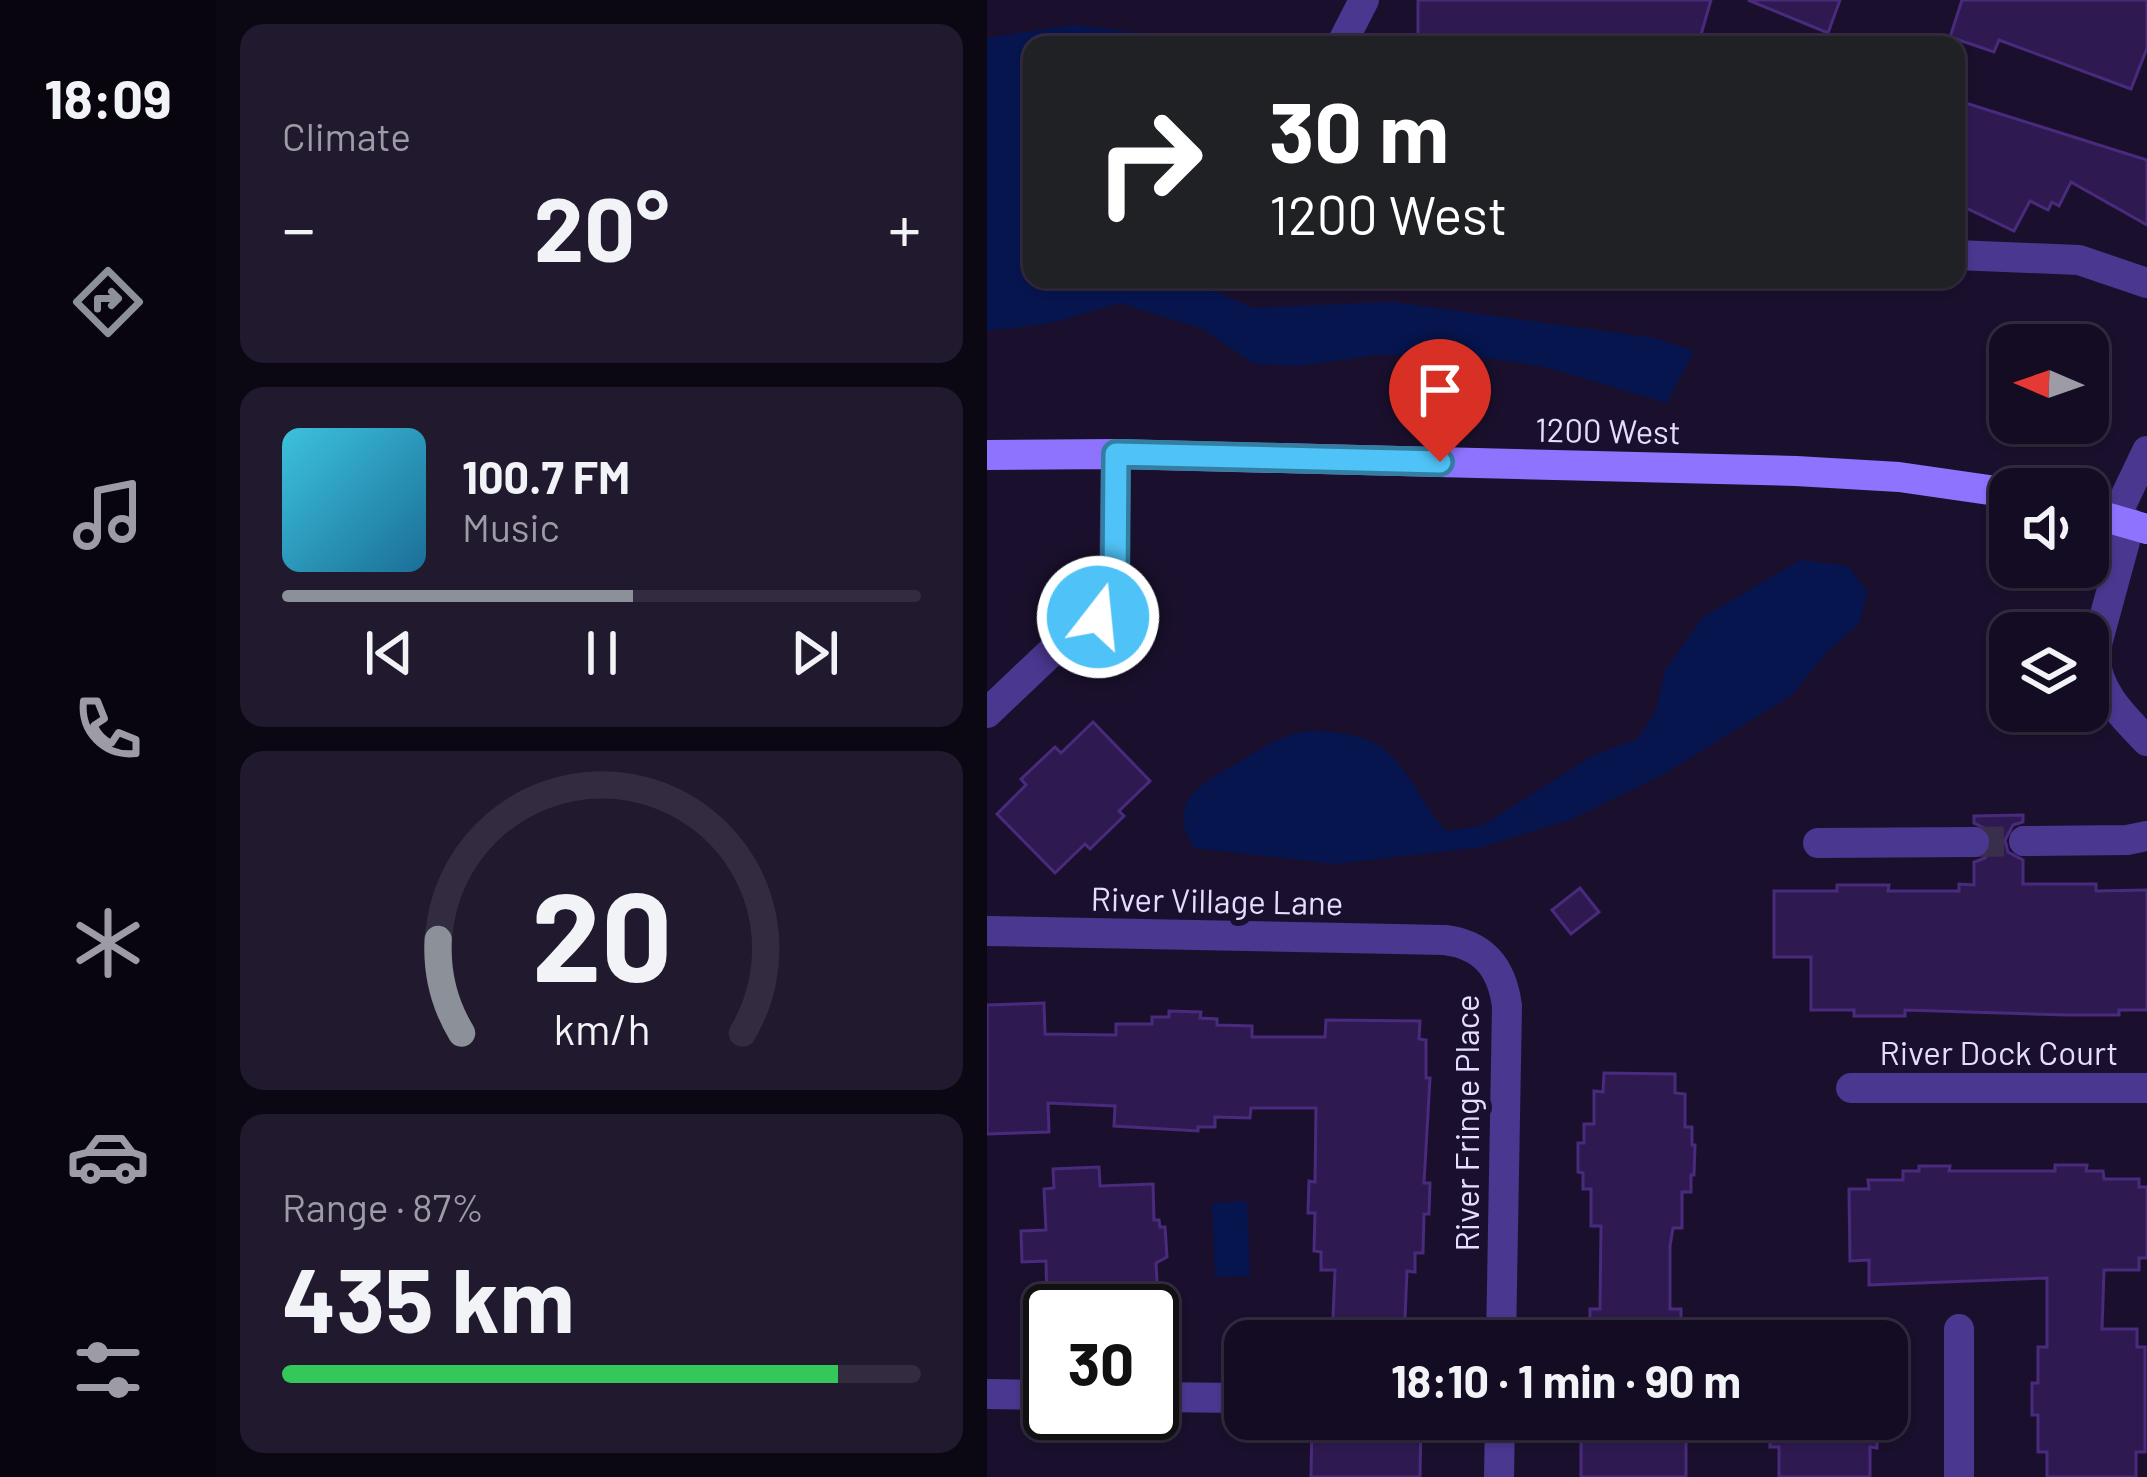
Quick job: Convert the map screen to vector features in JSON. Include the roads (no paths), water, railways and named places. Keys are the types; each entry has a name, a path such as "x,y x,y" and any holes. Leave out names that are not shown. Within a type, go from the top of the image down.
{"street":[{"path":"1346,36 1364,0"},
{"path":"1965,255 2078,260 2147,283"},
{"path":"2147,451 2120,520 2094,656 2097,676 2111,704 2147,741"},
{"path":"987,713 1067,637 1098,617 1115,586 1116,454"},
{"name":"1200 West","path":"987,455 1796,471 1898,477 1989,490"},
{"path":"2023,842 2147,836"},
{"path":"1818,843 1974,842"},
{"name":"River Village Lane","path":"987,932 1445,940"},
{"name":"River Fringe Place","path":"1445,940 1480,951 1496,966 1504,983 1501,1320"},
{"name":"River Dock Court","path":"1851,1088 2147,1088"},
{"path":"1959,1329 1959,1477"},
{"path":"987,1394 1023,1395"},
{"path":"1179,1397 1224,1398"},
{"path":"1499,1477 1500,1440"}],"tunnel":[{"path":"1974,842 2024,841"}]}
